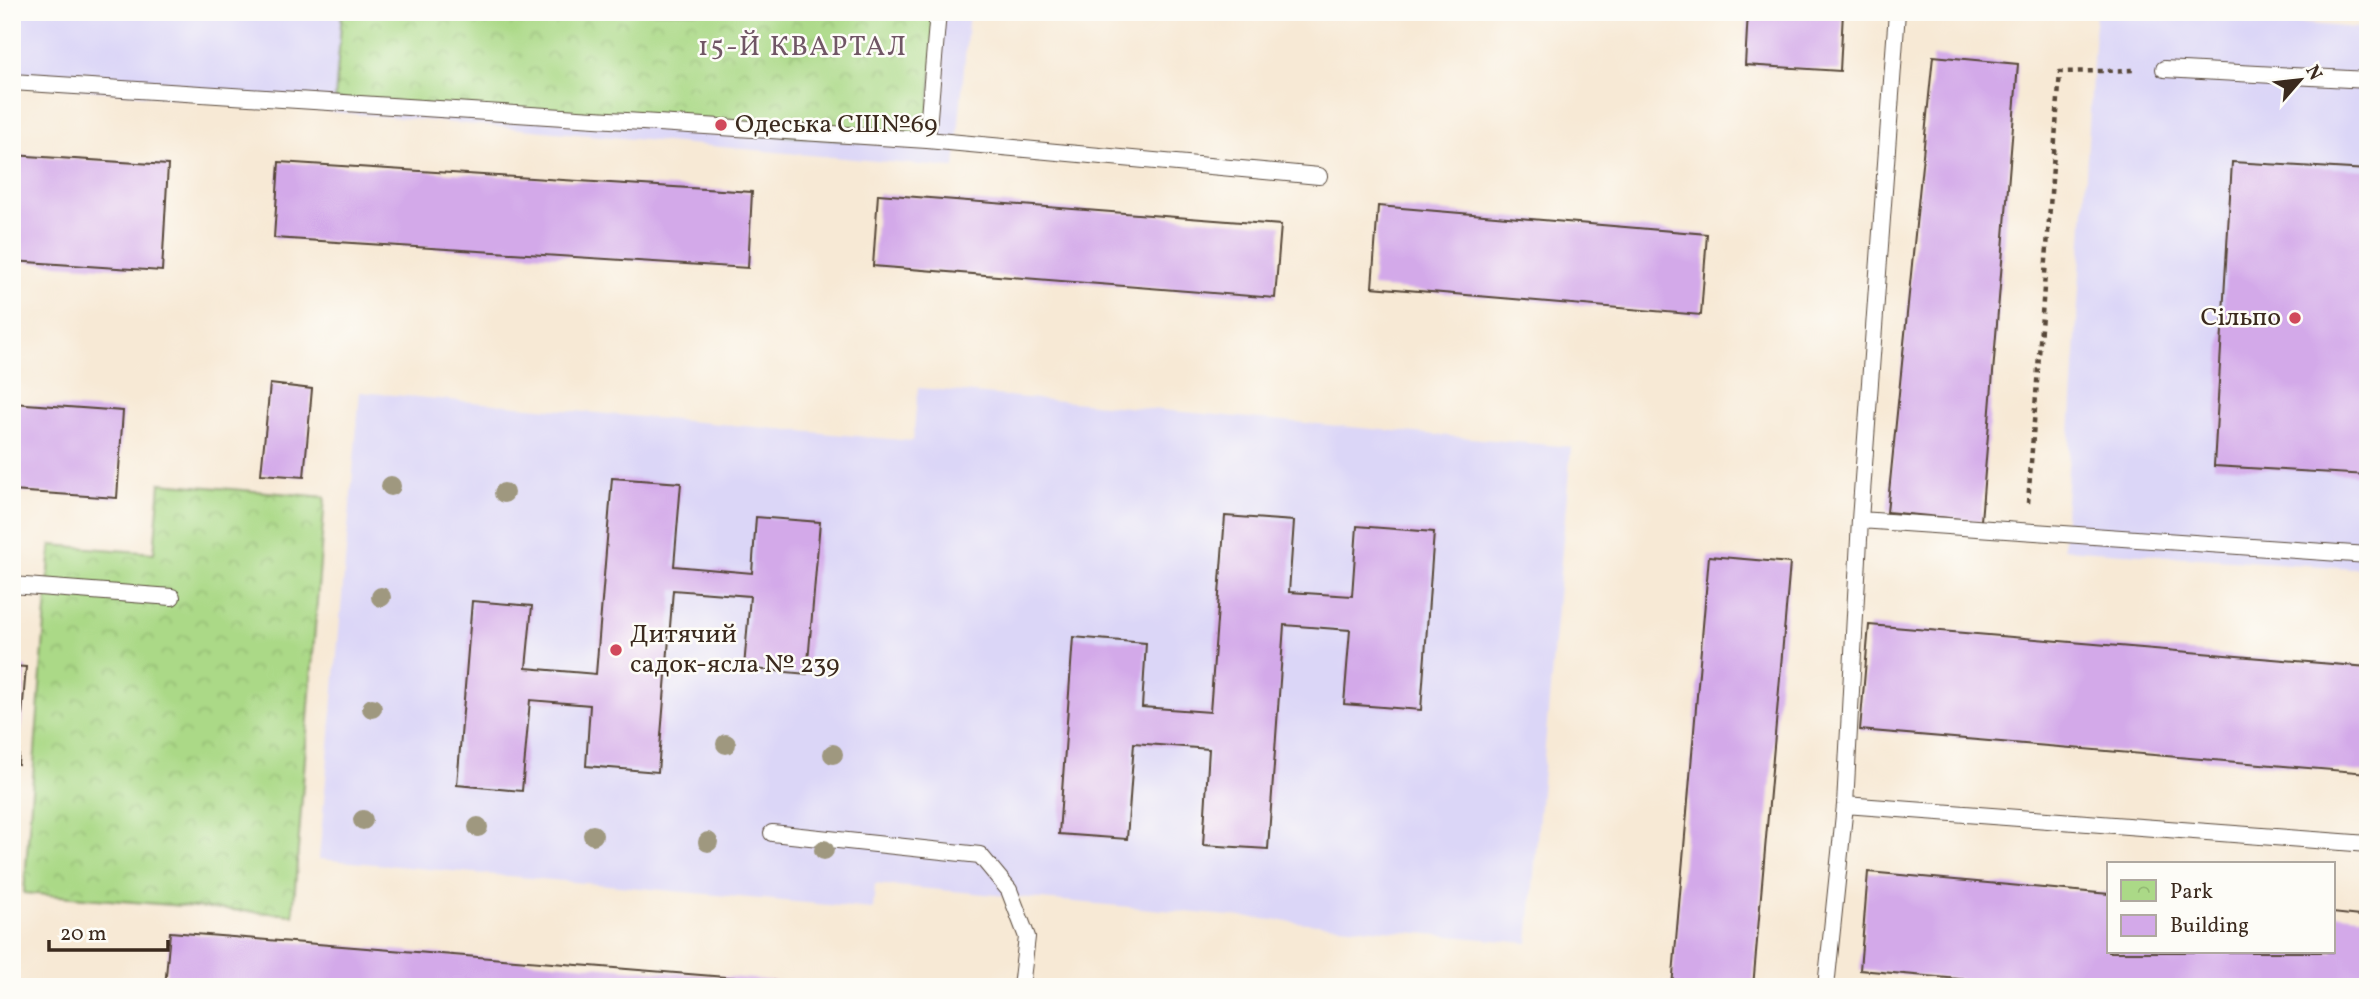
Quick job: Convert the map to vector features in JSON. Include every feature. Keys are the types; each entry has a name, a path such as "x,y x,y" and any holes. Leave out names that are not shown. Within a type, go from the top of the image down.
{"lane":[{"path":"927,140 938,12"},
{"path":"1826,987 1845,805 1860,520 1897,12"},
{"path":"2164,69 2368,80"},
{"path":"12,82 927,140 1320,176"},
{"path":"1860,520 2368,555"},
{"path":"12,585 172,597"},
{"path":"1845,805 2368,844"},
{"path":"772,833 980,855 1009,890 1027,936 1020,987"}],"path":[{"path":"2026,531 2060,72 2164,69"}],"shaded area":[{"name":"Одеська СШ№69","path":"12,12 969,12 955,168 12,83"},
{"path":"2096,12 2170,12 2368,29 2368,569 2063,549"},
{"path":"918,388 1571,447 1528,943 875,884 873,909 319,859 360,392 913,441"}],"green space":[{"name":"Одеська СШ№69","path":"342,12 937,12 926,147 335,99"},
{"path":"160,483 325,497 293,915 24,893 51,545 154,553"}],"building":[{"path":"1748,12 1843,12 1840,71 1745,65"},
{"path":"1933,56 2018,64 1981,521 1887,512"},
{"path":"12,155 168,165 162,271 12,261"},
{"path":"279,162 752,192 748,268 274,238"},
{"name":"Сільпо","path":"2232,162 2368,170 2368,475 2214,466"},
{"path":"878,194 1281,225 1275,298 873,266"},
{"path":"1378,206 1707,234 1701,315 1372,287"},
{"path":"270,384 312,389 304,477 261,474"},
{"path":"12,403 123,411 117,498 12,491"},
{"path":"612,478 681,483 674,566 752,573 756,517 820,522 807,674 744,668 750,596 673,590 658,772 586,766 590,705 530,700 522,791 457,785 472,601 532,606 526,668 596,674"},
{"path":"1225,516 1294,521 1289,592 1352,596 1357,526 1434,532 1421,710 1344,704 1350,630 1284,625 1268,849 1203,845 1209,749 1134,743 1127,839 1059,834 1073,637 1146,643 1142,707 1210,712"},
{"path":"1709,556 1790,563 1753,987 1672,987"},
{"path":"1869,625 2368,667 2368,773 1860,730"},
{"path":"12,666 26,667 18,764 12,763"},
{"path":"1868,872 2107,894 2107,954 2334,954 2334,913 2368,917 2368,987 2047,987 1860,970"},
{"path":"170,932 825,985 825,987 165,987"}],"place":[{"name":"Одеська СШ№69","path":"721,125"},
{"name":"Сільпо","path":"2295,318"},
{"name":"Дитячий садок-ясла № 239","path":"616,650"}],"district":[{"name":"15-Й КВАРТАЛ","path":"803,47"}]}
